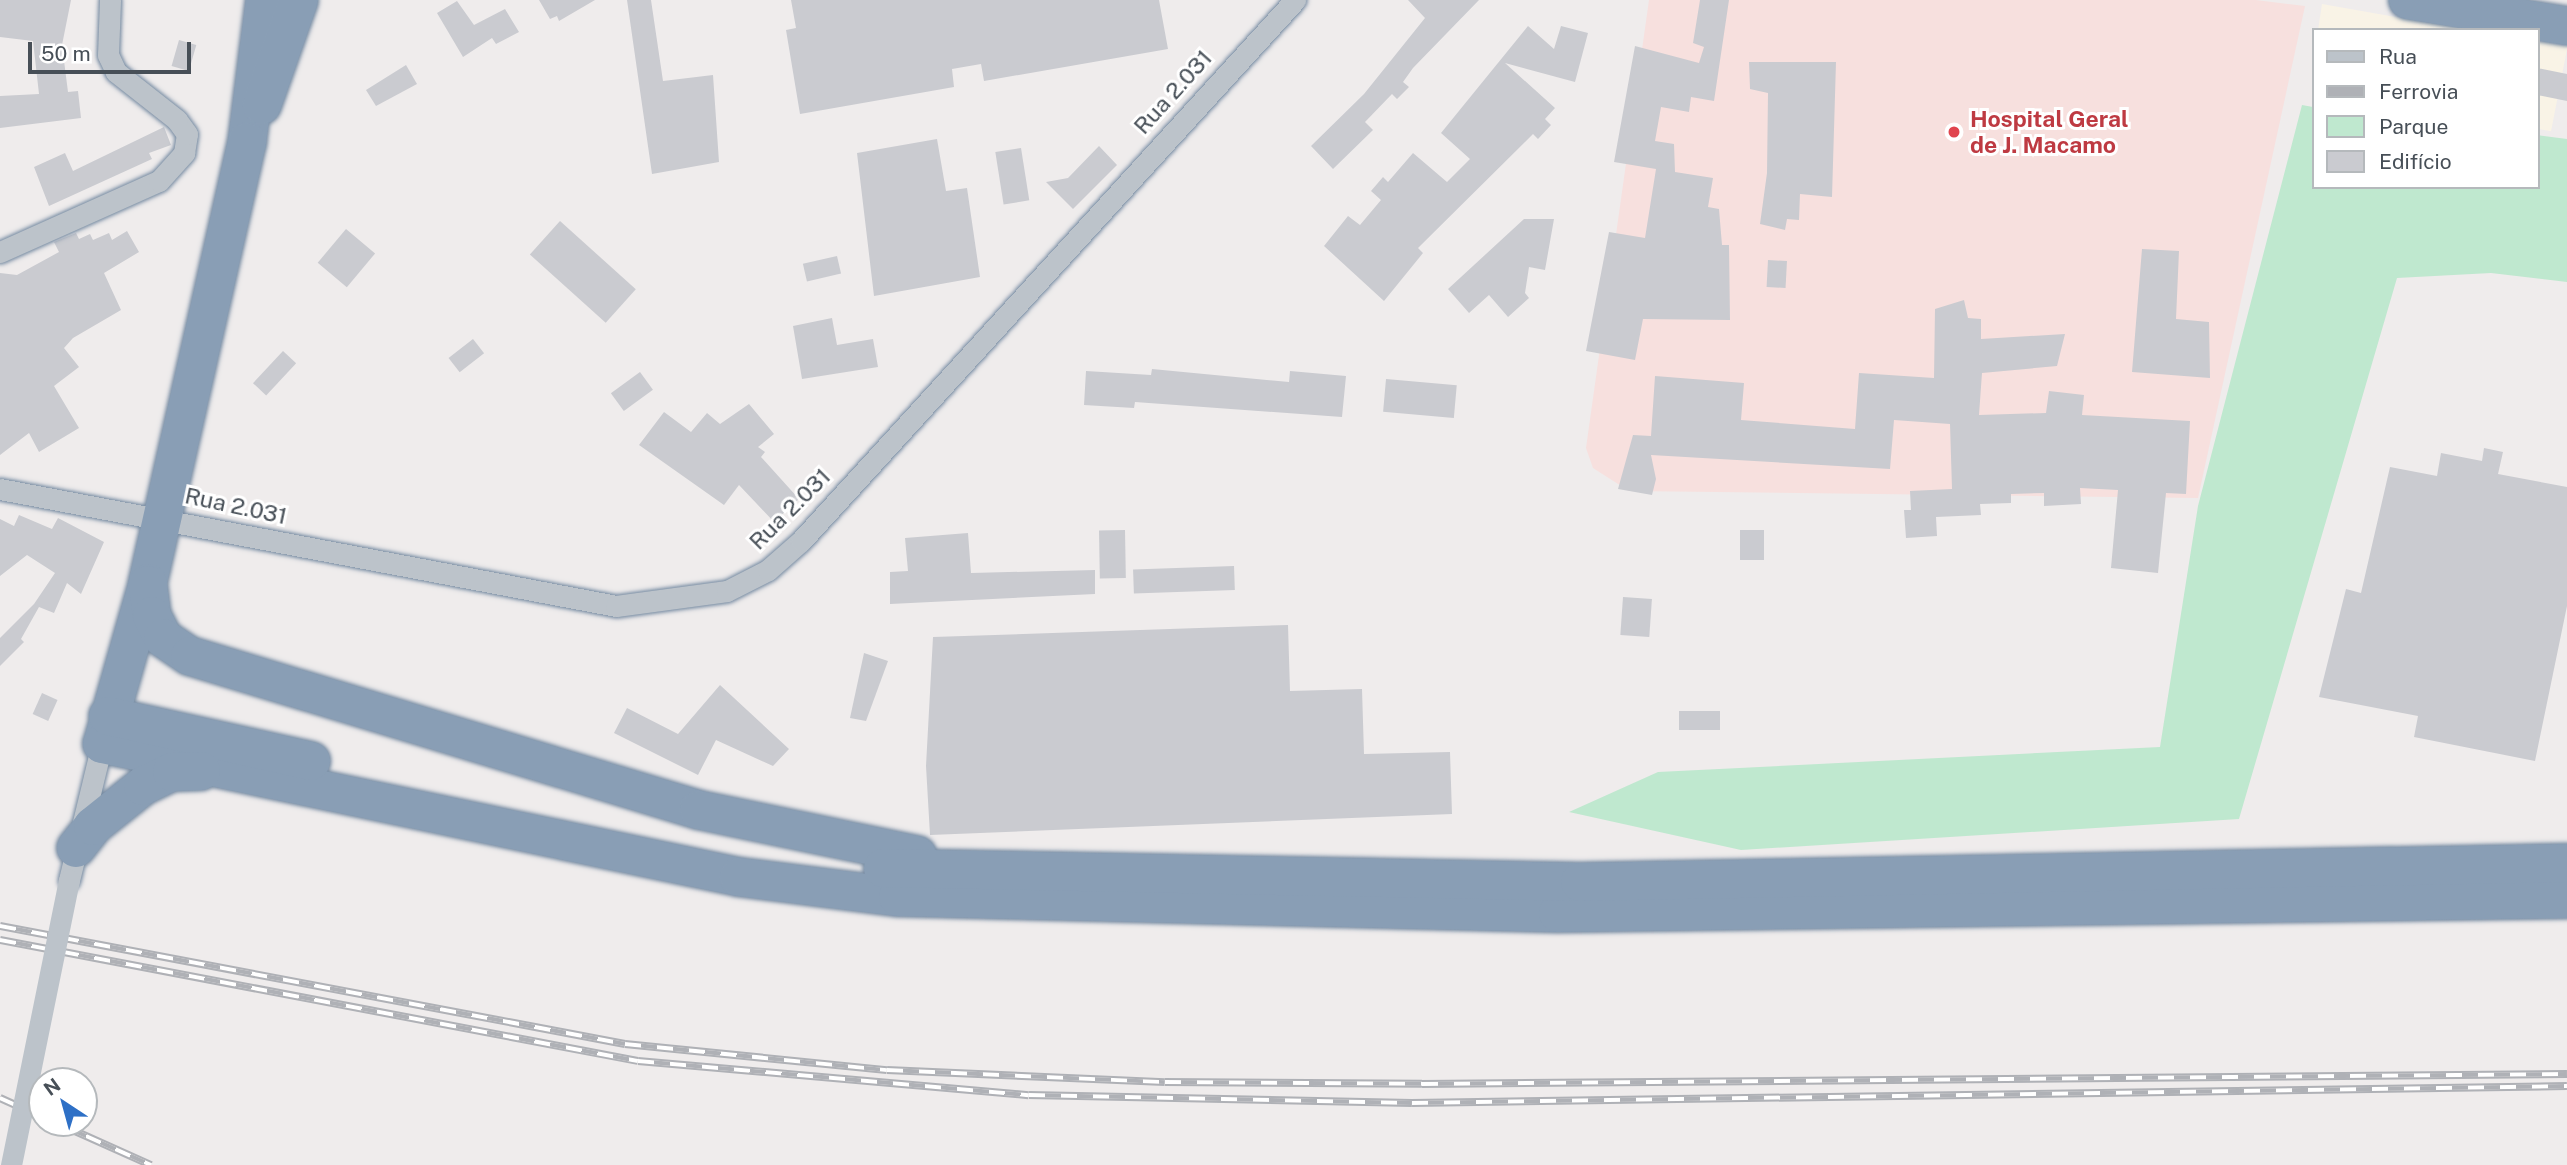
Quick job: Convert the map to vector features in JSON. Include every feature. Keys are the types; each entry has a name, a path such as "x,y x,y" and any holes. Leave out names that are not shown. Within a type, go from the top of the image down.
{"highway":[{"path":"105,730 148,583 247,142 265,0"},
{"path":"247,142 299,0"},
{"path":"2409,0 2567,26"},
{"path":"148,583 152,615 163,638 190,656 699,810 890,852 1070,873"},
{"path":"105,730 224,770 739,877 898,897 1558,913 2567,898"},
{"path":"105,730 697,845 903,871 1580,882 2567,863"},
{"path":"73,864 93,826 143,786 172,772 224,770"}],"street":[{"path":"0,252 159,181 184,153 187,134 177,120 116,72 108,55 110,0"},
{"name":"Rua 2.031","path":"0,489 616,606 727,591 768,570 801,541 1295,0"},
{"path":"11,1165 73,864 105,730"}],"shaded area":[{"name":"Hospital Geral de J. Macamo","path":"1649,0 2256,0 2305,6 2198,498 1629,491 1593,468 1586,448"},
{"path":"2322,4 2458,28 2318,28"},
{"path":"2539,41 2567,47 2551,131 2539,129"}],"green space":[{"path":"2302,105 2312,107 2312,189 2539,189 2539,135 2567,139 2567,282 2491,273 2397,278 2239,819 1741,850 1569,812 1658,772 2160,747 2198,506"}],"building":[{"path":"0,0 71,0 62,45 68,92 78,91 81,118 0,128 0,96 39,94 33,41 0,37"},
{"path":"539,0 595,0 559,21 557,16 550,19"},
{"path":"627,0 651,0 663,81 713,75 719,162 652,174"},
{"path":"791,0 1159,0 1168,49 984,81 981,64 952,69 954,87 800,114 786,30 796,28"},
{"path":"1408,0 1479,0 1413,68 1403,82 1409,87 1397,99 1392,94 1365,122 1373,130 1333,169 1311,146 1364,94 1425,18"},
{"path":"1700,0 1729,0 1714,101 1691,97 1689,112 1661,107 1655,141 1674,144 1675,172 1713,178 1708,207 1719,209 1722,245 1729,245 1730,320 1643,319 1635,360 1586,351 1609,232 1645,238 1656,169 1614,162 1635,46 1699,63 1704,47 1693,43"},
{"path":"457,1 474,25 505,9 519,32 496,44 492,38 463,57 437,13"},
{"path":"1528,26 1554,49 1561,26 1588,33 1575,82 1505,63 1555,108 1545,119 1551,125 1538,139 1533,134 1418,248 1423,253 1384,301 1324,246 1348,216 1360,225 1381,200 1371,191 1383,177 1388,182 1413,153 1447,182 1470,159 1441,133"},
{"path":"179,40 196,45 189,71 172,66"},
{"path":"1749,62 1836,62 1832,197 1800,194 1799,220 1787,219 1785,230 1760,224 1767,173 1768,93 1750,89"},
{"path":"406,65 417,84 376,106 366,90"},
{"path":"2539,68 2567,74 2567,101 2539,95"},
{"path":"164,127 171,145 149,153 152,159 49,206 34,167 65,153 73,171"},
{"path":"937,139 946,191 967,188 980,277 874,296 857,153"},
{"path":"1099,146 1117,165 1073,209 1046,182 1068,178"},
{"path":"1021,148 1029,200 1004,204 995,152"},
{"path":"1524,219 1554,219 1545,270 1529,267 1525,293 1529,298 1508,317 1489,295 1469,313 1448,289"},
{"path":"560,221 636,289 606,323 530,254"},
{"path":"346,229 375,253 347,287 318,263"},
{"path":"127,231 139,252 104,273 121,310 73,338 64,348 79,367 54,386 79,428 39,452 29,433 0,455 0,273 17,275 59,252 54,242 76,233 79,239 90,234 93,240 109,233 112,240"},
{"path":"2142,249 2179,251 2176,319 2209,322 2210,378 2132,372"},
{"path":"837,256 841,274 807,281 803,264"},
{"path":"1768,260 1787,261 1786,288 1767,287"},
{"path":"1964,300 1968,318 1981,319 1981,339 2065,334 2057,366 1982,373 1979,415 2046,413 2049,391 2084,395 2082,415 2190,421 2186,494 2166,493 2158,573 2111,568 2118,490 2080,488 2081,504 2044,506 2044,493 2011,494 2011,503 1980,504 1981,515 1936,517 1937,536 1906,538 1904,510 1911,510 1910,491 1952,489 1950,424 1894,420 1890,469 1651,455 1656,479 1652,495 1618,489 1633,435 1651,436 1655,376 1744,383 1741,420 1855,429 1859,373 1934,378 1935,309"},
{"path":"832,318 837,345 873,339 878,367 802,379 793,326"},
{"path":"473,339 484,353 460,372 449,358"},
{"path":"283,351 296,363 266,395 253,383"},
{"path":"1152,369 1289,382 1290,371 1346,376 1342,417 1135,402 1134,408 1084,405 1086,371 1151,375"},
{"path":"640,372 653,390 624,411 611,393"},
{"path":"1386,379 1457,385 1454,418 1383,412"},
{"path":"749,404 774,434 758,447 765,452 761,457 799,499 774,522 739,485 724,505 639,445 664,412 691,432 707,413 720,424"},
{"path":"2484,448 2503,452 2498,474 2567,487 2567,606 2535,761 2414,737 2418,716 2319,697 2346,589 2361,593 2390,467 2437,476 2441,453 2482,461"},
{"path":"19,515 52,529 58,518 104,542 81,594 67,583 54,613 39,607 21,639 24,642 0,666 0,638 34,604 55,573 27,555 0,576 0,519 14,526"},
{"path":"1099,530 1125,530 1126,578 1100,578"},
{"path":"1740,530 1764,530 1764,560 1740,560"},
{"path":"968,533 971,573 1095,570 1095,594 890,604 890,572 908,571 905,538"},
{"path":"1234,566 1235,590 1134,594 1133,570"},
{"path":"1623,597 1652,599 1649,637 1620,635"},
{"path":"1288,625 1290,691 1362,689 1364,754 1450,752 1452,814 930,835 926,766 933,637"},
{"path":"864,653 888,661 866,721 850,718"},
{"path":"720,685 789,749 773,766 716,740 698,775 614,733 627,708 678,734"},
{"path":"42,693 58,700 48,721 33,714"},
{"path":"1679,711 1720,711 1720,730 1679,730"}],"railway":[{"path":"0,926 625,1044 887,1070 1165,1082 1422,1084 2567,1074"},
{"path":"0,940 638,1061 1029,1095 1412,1103 2567,1086"},
{"path":"0,1098 28,1111"},
{"path":"88,1137 151,1165"}],"place":[{"name":"Hospital Geral de J. Macamo","path":"1954,132"}]}
